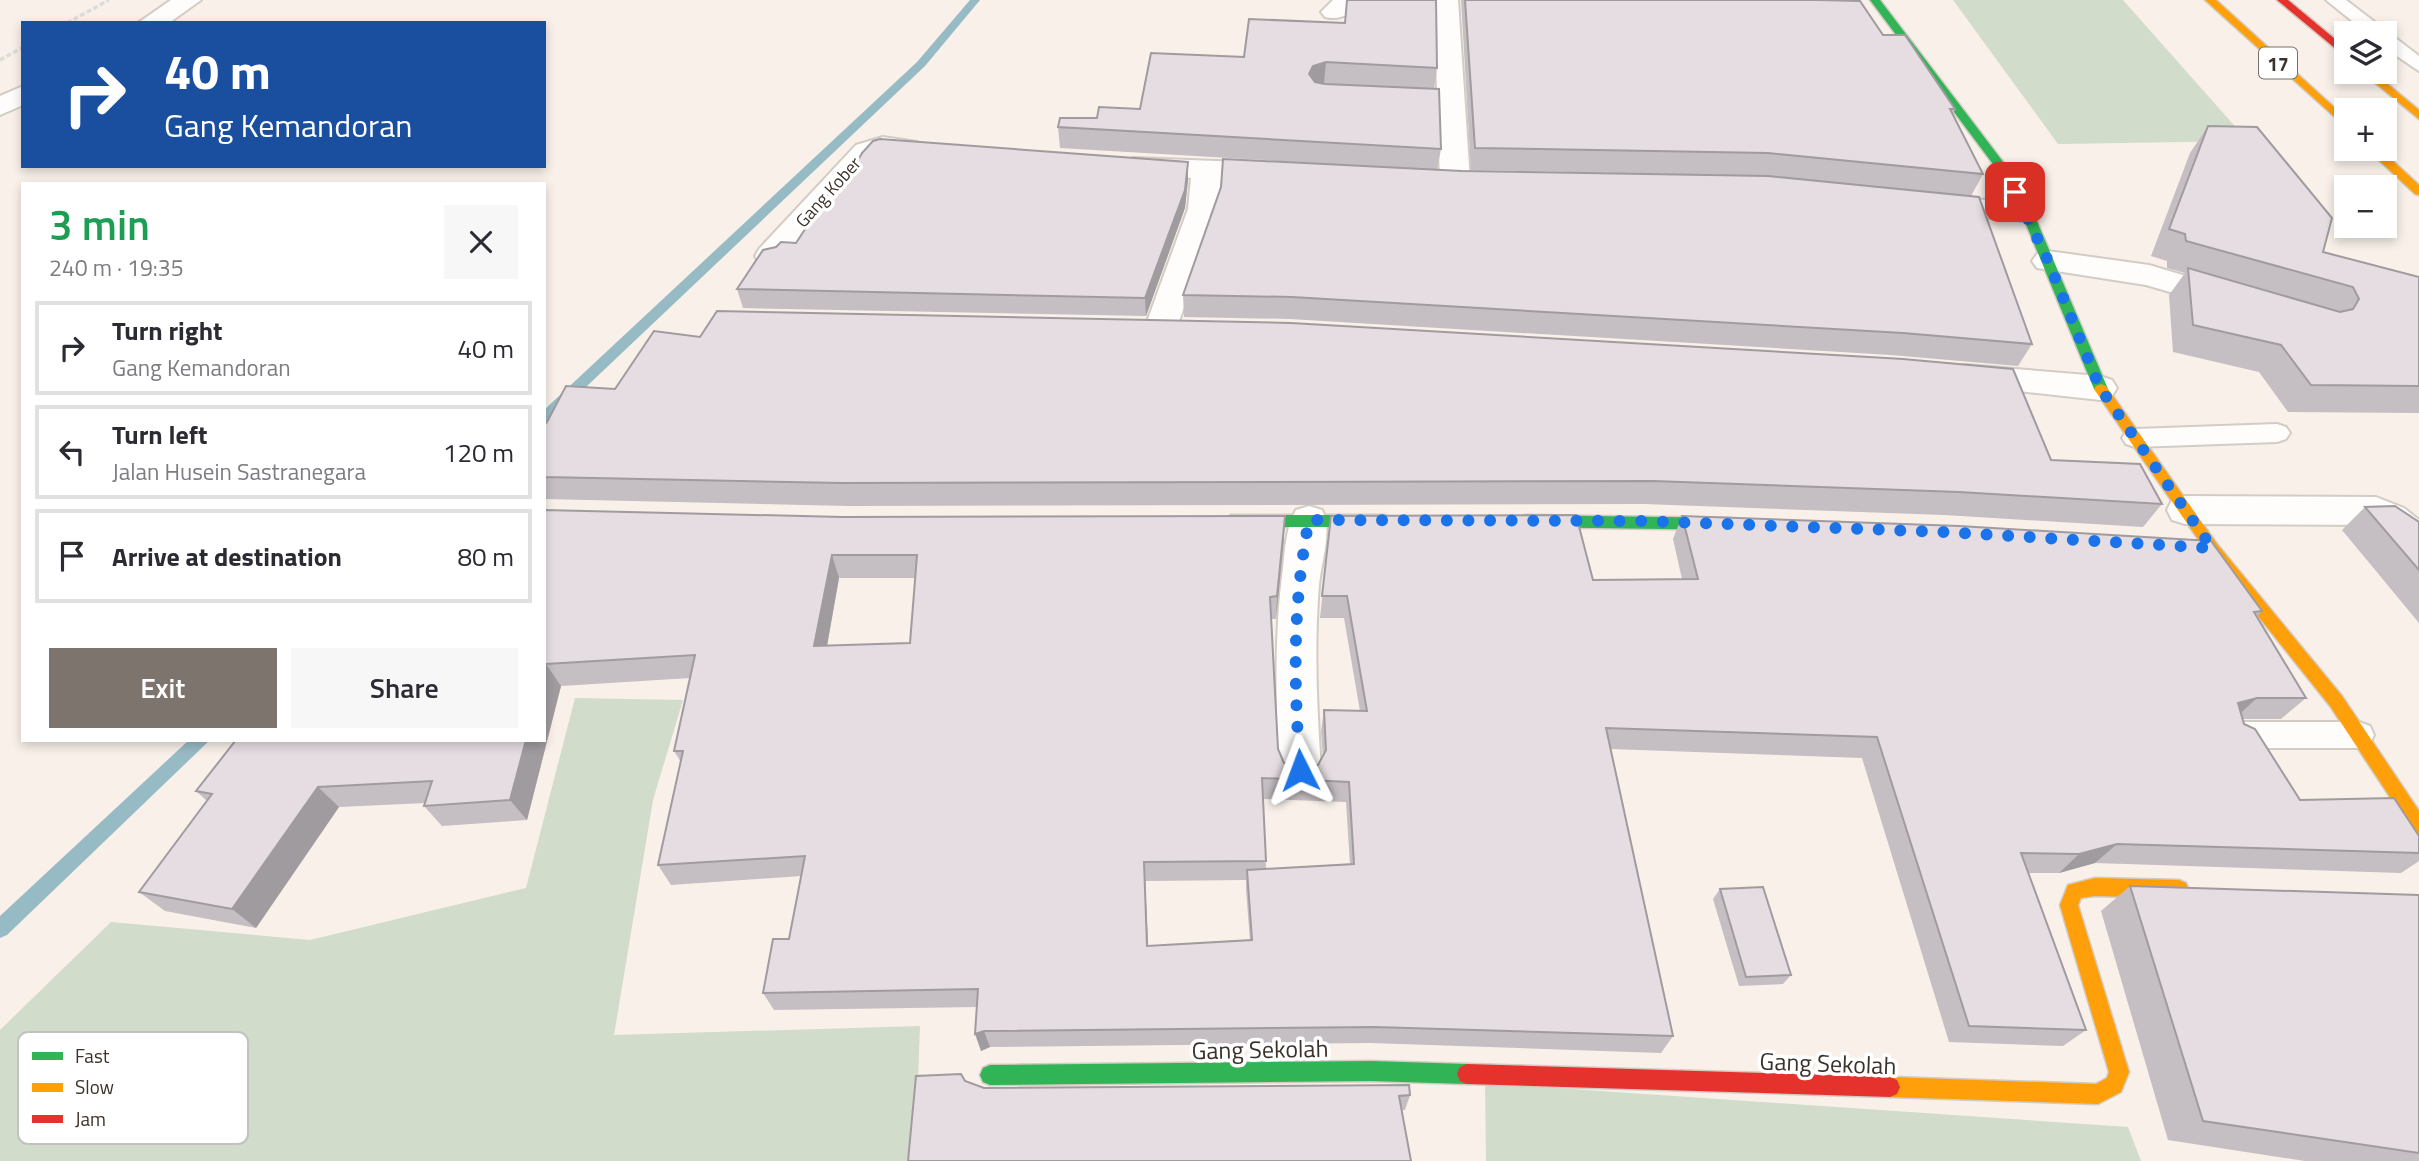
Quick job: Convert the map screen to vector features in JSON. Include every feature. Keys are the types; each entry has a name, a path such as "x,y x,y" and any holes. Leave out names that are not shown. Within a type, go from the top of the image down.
{"main road":[{"name":"17","path":"2210,0 2334,113"},
{"name":"17","path":"2282,0 2334,44"},
{"path":"1880,6 1977,131 2027,212 2100,388 2212,548 2336,701 2419,826"},
{"path":"2381,84 2419,116"},
{"path":"2386,161 2419,191"},
{"path":"1211,521 1406,521"},
{"path":"1504,521 1753,525"},
{"path":"2185,547 2212,548"},
{"name":"Gang Sekolah","path":"990,1075 1371,1071 2098,1094 2114,1085 2119,1072 2068,905 2075,891 2095,887 2189,890"}],"street":[{"path":"154,21 189,0"},
{"path":"1446,0 1440,100 1455,181"},
{"path":"1849,13 1880,6"},
{"path":"0,107 21,95"},
{"name":"Gang Kober","path":"770,256 866,151 883,146 939,151"},
{"path":"1105,166 1303,173"},
{"path":"1159,330 1203,209 1207,168"},
{"path":"1907,202 1985,211 2027,212"},
{"path":"2048,261 2148,275 2253,306"},
{"path":"1930,372 2100,388"},
{"path":"2185,510 2376,511 2391,518 2419,540"},
{"path":"1300,770 1294,662 1297,581 1309,520"}],"lane":[{"path":"2335,0 2362,21"},
{"path":"2397,48 2419,65"},
{"path":"2135,438 2277,433"},
{"path":"2234,735 2358,735"}],"path":[{"path":"71,21 109,0"},
{"path":"0,60 21,48"}],"green space":[{"path":"1953,0 2123,0 2248,141 2058,144"},
{"path":"575,698 683,700 653,800 614,1035 920,1026 915,1161 0,1161 0,1030 111,922 310,940 526,888"},
{"path":"1485,1083 2128,1127 2141,1161 1486,1161"}],"building":[{"path":"1347,0 1436,0 1437,68 1326,62 1313,66 1309,74 1315,82 1325,84 1439,89 1441,149 1058,127 1060,118 1097,118 1099,107 1140,109 1151,53 1244,57 1249,19 1345,23"},
{"path":"1465,0 1860,1 1883,35 1905,35 1955,109 1950,109 1983,174 1768,153 1475,148"},
{"path":"2208,126 2257,127 2332,218 2323,252 2419,277 2419,386 2311,385 2281,345 2193,325 2188,268 2340,312 2353,309 2359,299 2353,287 2186,241 2185,234 2169,229"},
{"path":"880,139 1188,162 1185,190 1145,298 737,289 763,250 776,247 781,242 796,243 838,179 848,179 862,153 873,141"},
{"path":"1223,159 1462,171 1768,176 1979,197 2032,344 1903,333 1292,297 1183,295 1221,187"},
{"path":"717,311 1291,323 1903,359 2013,369 2051,460 2140,464 2162,504 1959,492 1653,481 842,483 546,477 546,423 566,386 615,389 654,331 700,337"},
{"path":"2395,506 2419,522 2419,570 2365,507"},
{"path":"546,510 842,517 1285,516 1277,596 1270,597 1278,749 1284,763 1301,771 1318,765 1326,750 1324,710 1367,711 1347,596 1322,596 1331,516 1576,515 1593,580 1698,579 1682,516 1959,526 2211,541 2262,611 2254,612 2306,698 2257,698 2238,703 2244,724 2255,729 2300,800 2394,798 2419,836 2419,853 2117,844 2079,854 2021,853 2086,1030 1969,1026 1877,737 1606,728 1673,1036 1375,1027 984,1031 975,1034 978,989 763,993 773,939 789,939 805,856 658,865 683,751 674,751 695,655 546,664","holes":["832,555 917,555 910,643 814,646","1262,778 1349,782 1354,864 1247,870 1252,940 1147,946 1144,862 1266,861"]},
{"path":"234,742 525,742 510,800 424,806 432,781 318,787 232,909 139,892 212,794 196,791"},
{"path":"2130,886 2419,895 2419,1153 2203,1121"},
{"path":"1763,887 1791,975 1746,977 1720,889"},
{"path":"961,1074 965,1081 984,1088 1409,1085 1410,1095 1399,1096 1411,1161 908,1161 916,1076"}],"waterway":[{"path":"546,416 921,64 975,0"},
{"path":"0,929 199,742"}],"traffic: fast":[{"path":"1875,0 2004,171 2027,212 2101,389"},
{"path":"1231,521 1385,521"},
{"path":"1525,521 1731,524"},
{"path":"990,1075 1371,1071 1467,1074"}],"traffic: slow":[{"path":"2210,0 2334,113"},
{"path":"2381,84 2419,116"},
{"path":"2386,161 2419,191"},
{"path":"2101,389 2212,548 2336,701 2419,826"},
{"path":"1890,1087 2098,1094 2114,1085 2119,1072 2069,905 2075,891 2095,887 2179,889"}],"traffic: jam":[{"path":"2282,0 2334,44"},
{"path":"1467,1074 1890,1087"}],"route":[{"path":"1300,770 1294,662 1297,581 1309,520 1644,521 1944,532 2212,548 2100,388 2027,212 2015,192"}]}
